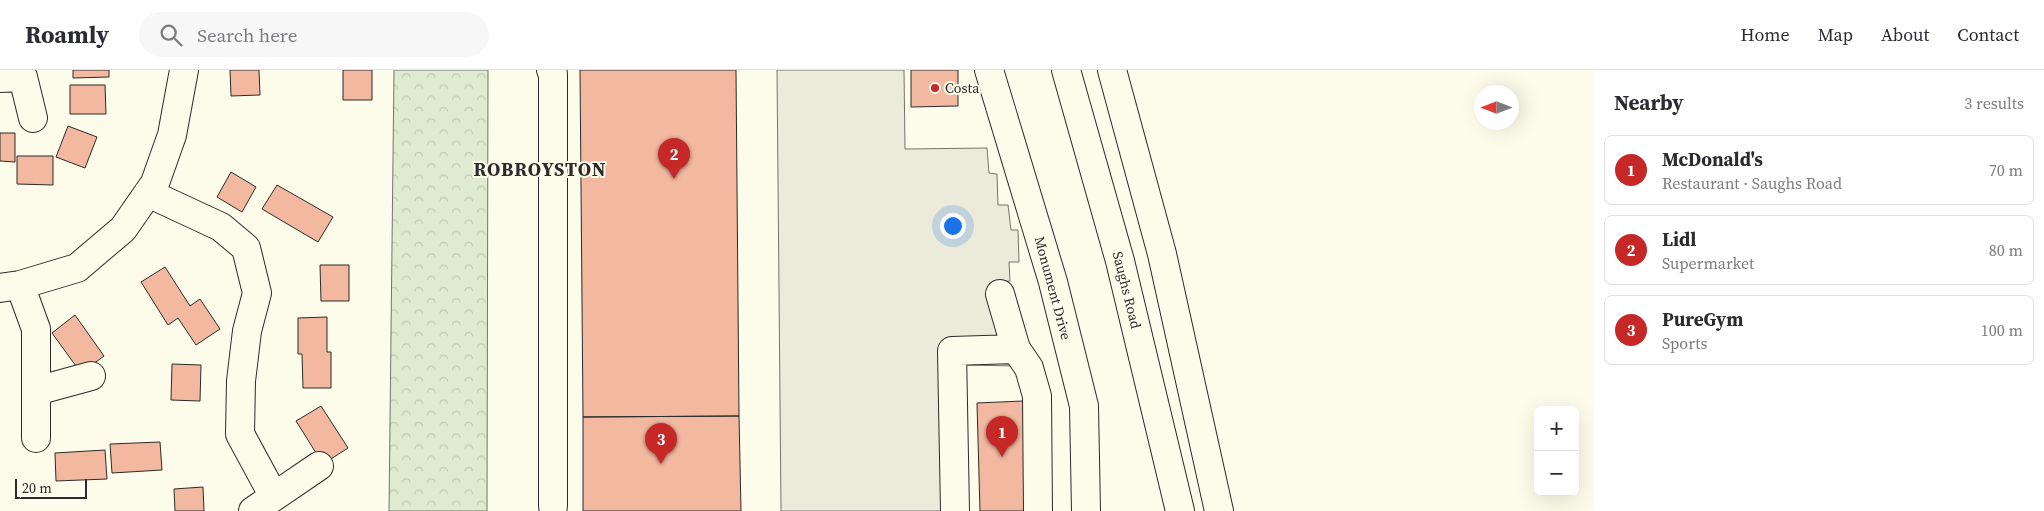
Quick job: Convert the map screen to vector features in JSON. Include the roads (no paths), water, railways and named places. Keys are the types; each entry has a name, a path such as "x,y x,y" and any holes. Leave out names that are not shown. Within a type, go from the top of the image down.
{"street":[{"path":"36,438 36,329 10,287 77,268 123,229 155,183 172,135 184,70"},
{"path":"551,70 553,74 553,506"},
{"name":"Monument Drive","path":"989,70 1054,282 1084,406 1086,511"},
{"name":"Saughs Road","path":"1066,70 1120,261 1180,511"},
{"path":"1112,70 1162,254 1218,511"},
{"path":"16,75 33,118"},
{"path":"148,193 221,227 246,248 257,293 247,330 241,381 240,434 263,503 319,466"},
{"path":"1000,294 1016,349 1030,368 1038,396 1038,511"},
{"path":"955,511 952,351 1016,349"},
{"path":"36,392 91,376"},
{"path":"953,409 971,418 973,511"}],"place":[{"name":"Costa","path":"935,88"},
{"name":"Lidl","path":"674,179"},
{"name":"McDonald's","path":"1002,457"},
{"name":"PureGym","path":"661,464"}],"district":[{"name":"ROBROYSTON","path":"540,169"}]}
